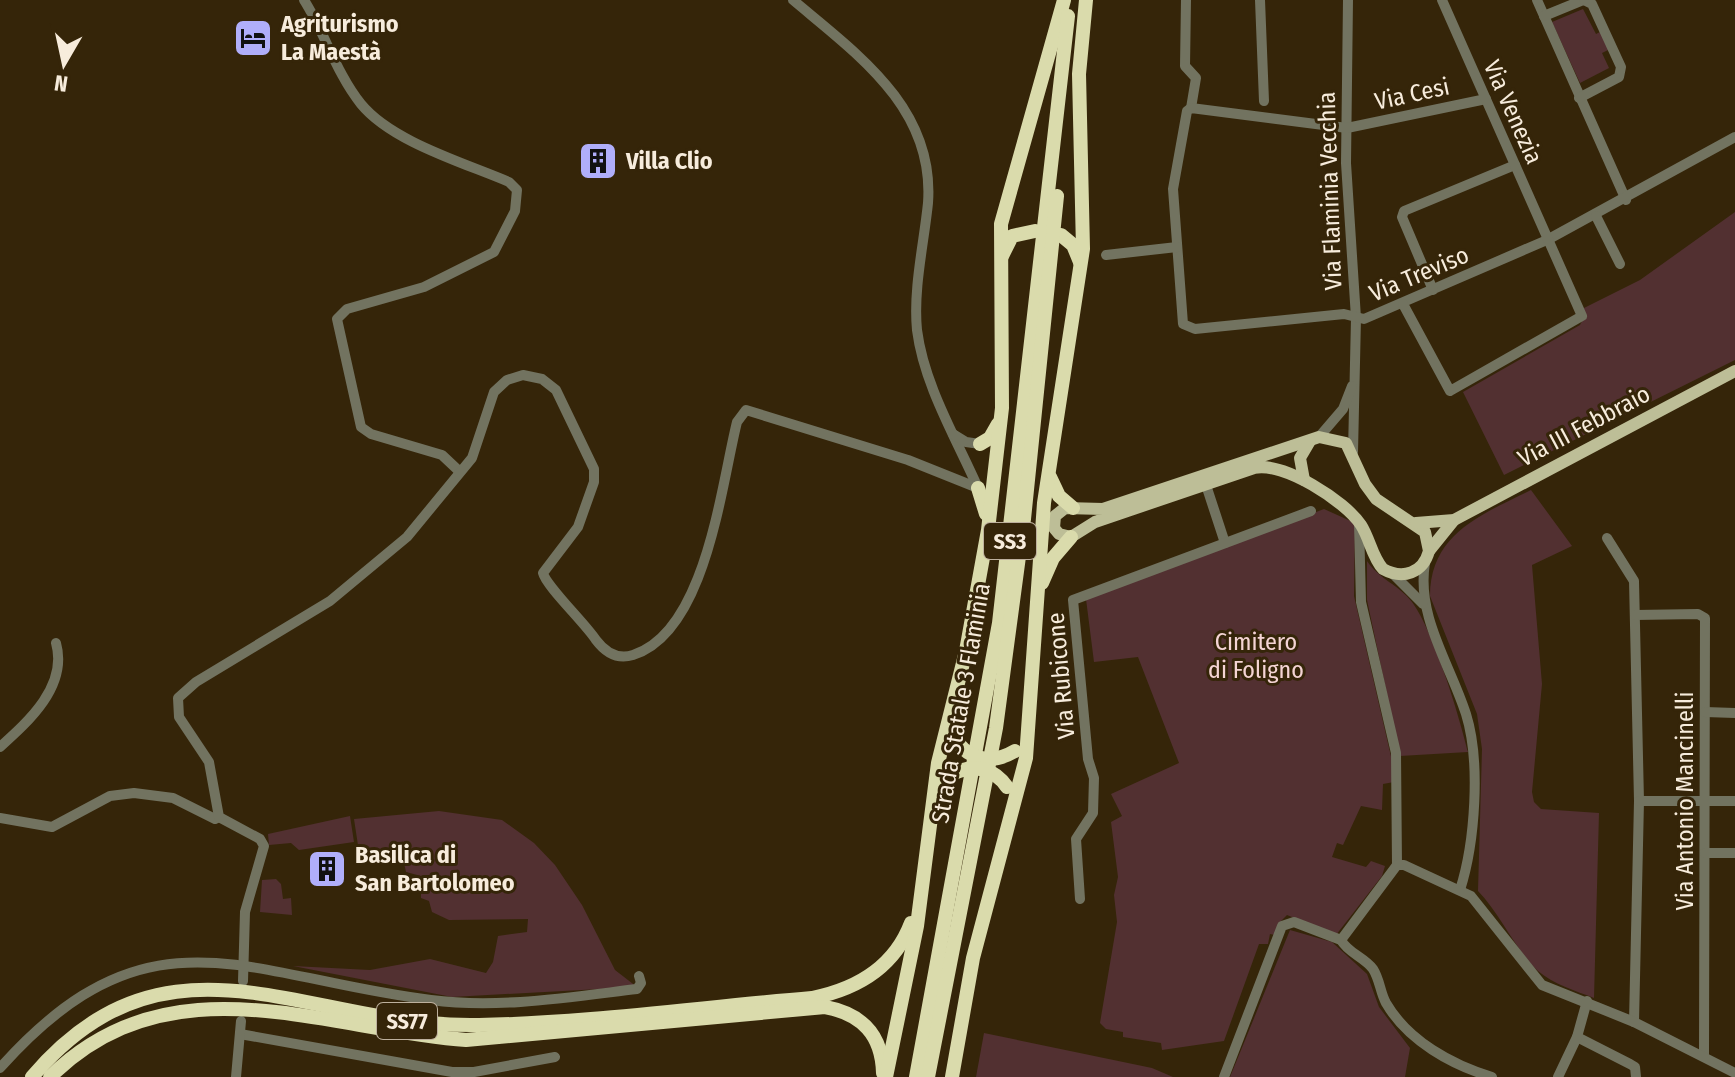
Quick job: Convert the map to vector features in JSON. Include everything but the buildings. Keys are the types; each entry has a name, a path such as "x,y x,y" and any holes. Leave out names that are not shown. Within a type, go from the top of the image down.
{"highway":[{"path":"885,1077 912,953 938,763 988,530 1002,408 999,237 1005,206 1064,0"},
{"name":"Strada Statale 3 Flaminia","path":"916,1077 1000,614 1070,0"},
{"name":"Strada Statale 3 Flaminia","path":"928,1077 996,728 1024,519 1079,0"},
{"path":"952,1077 973,958 1014,809 1028,738 1036,602 1049,471 1080,263 1083,207 1079,74 1086,0"},
{"path":"1000,265 1008,239 1019,232 1035,231"},
{"path":"1061,235 1073,245 1080,263"},
{"path":"980,444 993,435 1002,408"},
{"path":"1049,471 1059,496 1073,508"},
{"path":"978,488 988,530"},
{"path":"1036,602 1047,568 1071,537"},
{"path":"949,723 958,743 981,759 1000,758 1015,751 1028,738"},
{"path":"935,802 939,788 954,773 981,768 995,775 1007,787 1014,809"},
{"name":"SS77","path":"32,1077 76,1033 115,1008 185,989 233,989 435,1025 528,1023 812,998 838,993 866,980 890,959 904,941 918,904"},
{"name":"SS77","path":"50,1077 85,1048 126,1026 153,1016 203,1008 312,1016 417,1036 466,1040 825,1007 841,1010 864,1022 878,1040 885,1077"}],"main road":[{"name":"Via III Febbraio","path":"1454,520 1735,371"},
{"path":"1353,452 1340,440 1314,439 1103,509 1060,510 1053,520 1058,533 1071,537 1095,522 1264,466 1287,470 1340,503 1359,522 1379,565 1394,575 1409,574 1427,557 1454,520"},
{"name":"Via Flaminia Vecchia","path":"1304,480 1300,458 1314,439"},
{"name":"Via Flaminia Vecchia","path":"1353,452 1365,484 1376,499 1416,523"},
{"path":"1416,523 1454,520"},
{"path":"1416,523 1428,537 1427,557"}],"street":[{"path":"304,0 345,81 363,106 417,143 509,182 518,192 515,211 494,252 424,287 344,311 337,319 361,427 371,434 442,455 459,471"},
{"path":"793,0 874,68 901,104 919,139 928,191 917,329 952,433 978,488"},
{"name":"Via Treviso","path":"1186,0 1185,66 1196,78 1173,189 1183,324 1188,328 1344,314 1364,319 1596,216 1735,137"},
{"path":"1260,0 1264,101"},
{"name":"Via Flaminia Vecchia","path":"1348,0 1346,163 1356,318 1353,452"},
{"name":"Via Venezia","path":"1403,304 1450,391 1582,316 1442,0"},
{"path":"1537,0 1626,200"},
{"path":"1544,16 1584,0 1592,4 1621,67 1619,77 1579,98"},
{"name":"Via Cesi","path":"1347,128 1486,99"},
{"path":"1191,108 1347,128"},
{"path":"1433,290 1402,217 1404,211 1515,165"},
{"path":"1596,216 1620,264"},
{"path":"1106,255 1177,247"},
{"path":"219,817 209,762 179,717 178,698 196,682 330,601 407,537 445,495 459,471 472,458 487,406 503,383 518,376 531,375 556,390 591,457 594,482 578,527 547,566 545,580 582,619 601,647 616,656 627,657 653,645 665,635 693,588 703,563 737,422 746,410 908,460 978,488"},
{"name":"Via Flaminia Vecchia","path":"1314,439 1343,409 1355,381"},
{"path":"952,433 966,442 980,444"},
{"path":"970,469 971,455 980,444"},
{"path":"1206,485 1225,543"},
{"name":"Via Rubicone","path":"1080,899 1076,839 1093,813 1094,778 1088,759 1073,600 1311,511"},
{"path":"1341,940 1397,865 1396,753 1361,602 1359,522"},
{"path":"1607,538 1634,581 1639,801 1634,1022"},
{"path":"1424,606 1427,557"},
{"path":"1394,575 1424,606 1467,716 1473,750 1467,869 1471,896"},
{"name":"Via Antonio Mancinelli","path":"1635,615 1698,614 1705,618 1704,1055"},
{"path":"0,747 22,727 52,689 59,653 56,643"},
{"path":"1705,712 1735,713"},
{"path":"0,818 52,827 110,796 134,793 173,798 215,819 219,817 260,839 264,846 245,912 243,981"},
{"path":"1639,801 1735,801"},
{"path":"1705,853 1735,853"},
{"path":"1397,865 1404,865 1471,896 1542,985 1634,1022 1735,1073"},
{"path":"1460,890 1467,869"},
{"path":"1224,1077 1282,926 1294,922 1341,940 1345,948 1370,965 1385,1002 1418,1039 1458,1067 1492,1077"},
{"path":"0,1068 67,1003 124,974 194,963 243,964 405,997 462,1003 637,989 641,983 639,976"},
{"path":"1558,1077 1577,1037 1587,1001"},
{"path":"236,1077 241,1021"},
{"path":"240,1034 452,1072 474,1072 555,1057"},
{"path":"1577,1037 1635,1067 1636,1077"}],"green space":[{"path":"1583,9 1596,34 1602,31 1610,49 1602,53 1609,68 1580,83 1552,22"},
{"path":"1735,212 1735,360 1504,475 1463,392 1580,325 1584,317 1582,309 1640,280"},
{"path":"1531,490 1572,546 1532,565 1542,684 1532,792 1534,802 1541,809 1599,813 1594,998 1538,971 1478,891 1482,749 1477,714 1430,596 1432,574 1449,541 1478,517"},
{"name":"Cimitero di Foligno","path":"1324,509 1355,523 1354,596 1393,765 1394,782 1383,784 1382,810 1361,806 1343,845 1337,843 1332,857 1366,867 1371,861 1385,866 1382,876 1336,935 1287,915 1278,924 1275,935 1270,934 1268,944 1259,944 1224,1041 1162,1050 1161,1043 1123,1037 1123,1032 1106,1029 1100,1023 1117,922 1114,895 1118,877 1111,822 1122,816 1111,794 1179,763 1138,657 1094,662 1086,599"},
{"path":"1367,561 1377,573 1407,596 1429,633 1445,674 1468,752 1400,756 1367,600"},
{"path":"439,811 502,820 534,843 555,865 582,905 615,970 637,987 452,997 293,966 370,970 430,959 486,973 493,962 498,936 527,932 528,919 449,920 432,912 429,901 421,898 421,876 406,872 401,850 359,852 354,819"},
{"path":"350,816 354,842 299,850 291,843 269,845 268,834"},
{"path":"276,879 281,884 283,899 291,898 292,915 260,912 262,880"},
{"path":"1290,930 1332,942 1367,974 1379,1007 1410,1048 1405,1077 1230,1077"},
{"path":"984,1033 1152,1068 1173,1077 976,1077"}],"place":[{"name":"Agriturismo La Maestà","path":"253,38"},
{"name":"Villa Clio","path":"598,161"},
{"name":"Basilica di San Bartolomeo","path":"327,869"}]}
